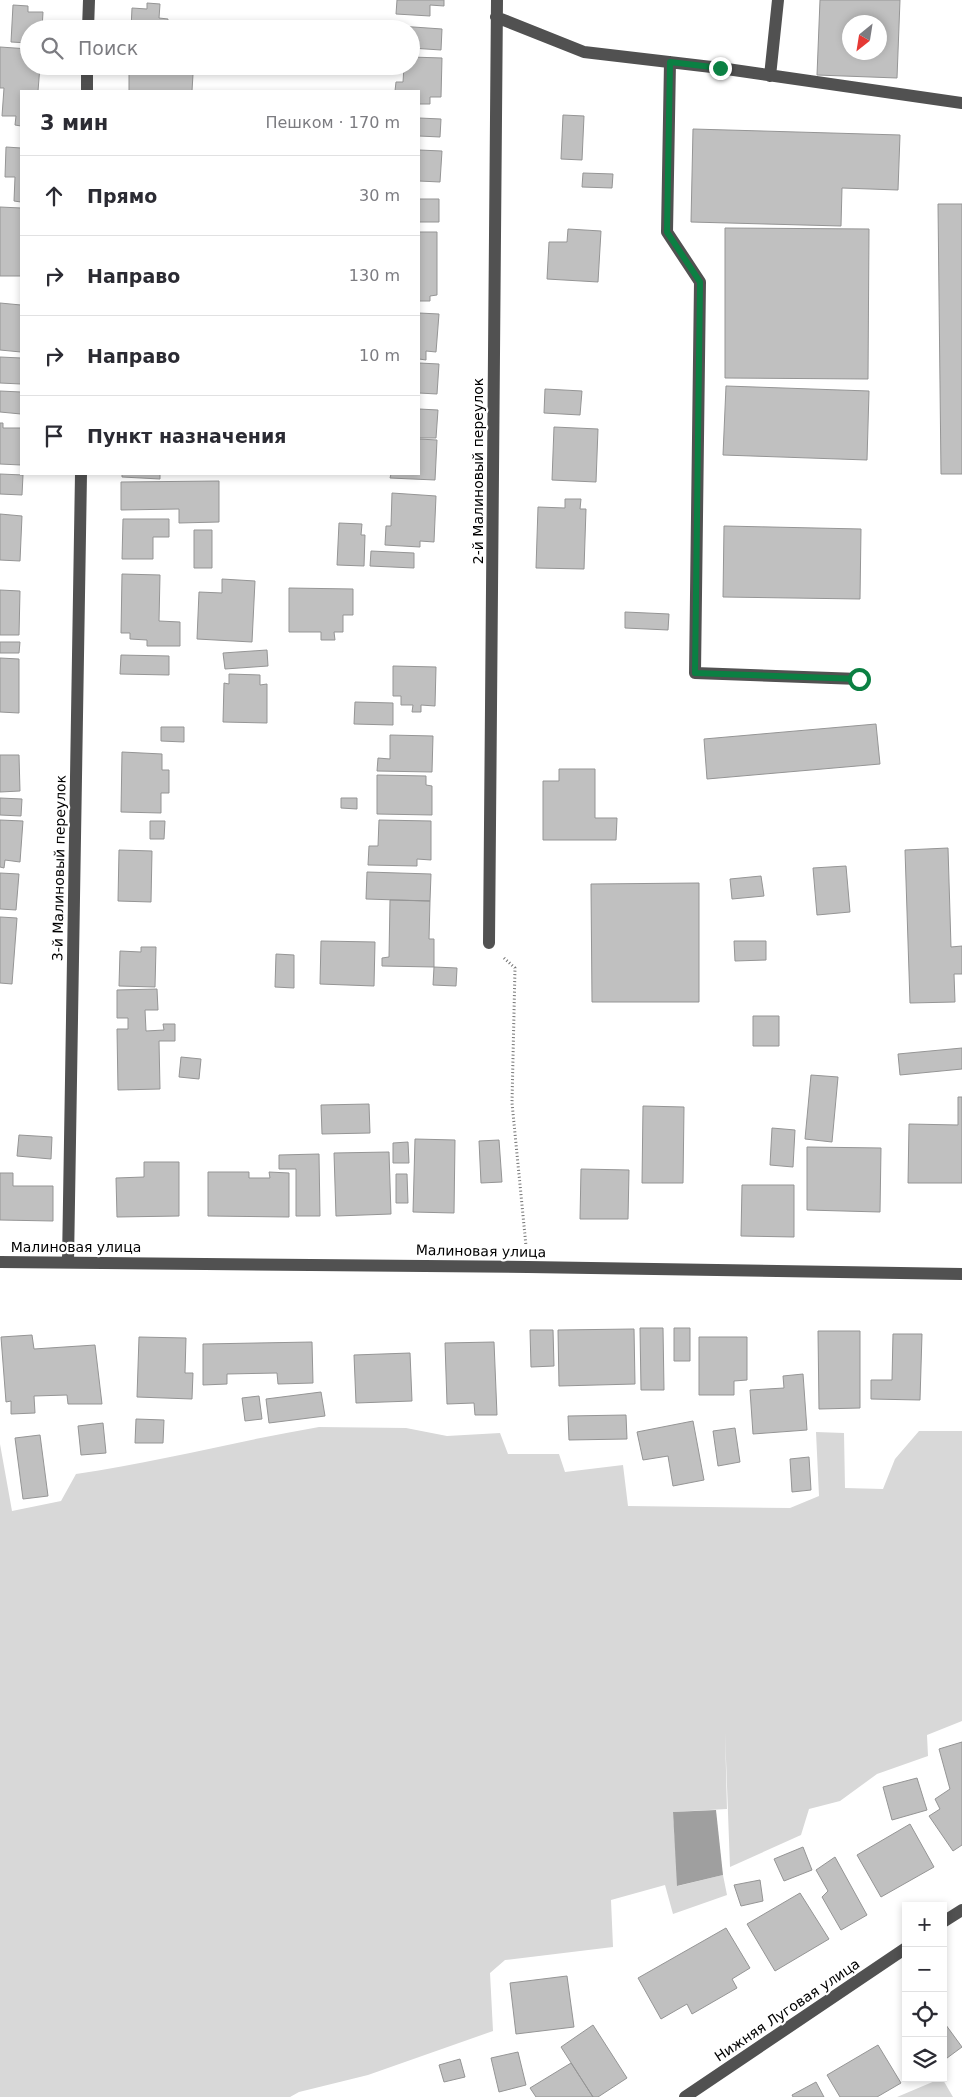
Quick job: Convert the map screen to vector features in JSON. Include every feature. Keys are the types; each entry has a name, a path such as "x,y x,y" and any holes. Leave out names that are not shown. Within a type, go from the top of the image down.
{"street":[{"path":"88,0 88,20"},
{"name":"2-й Малиновый переулок","path":"489,943 497,0"},
{"path":"770,76 778,0"},
{"path":"496,17 584,52 670,62 962,103"},
{"path":"670,62 667,232 700,282 695,673 859,679"},
{"path":"87,90 88,75"},
{"name":"3-й Малиновый переулок","path":"68,1262 81,475"},
{"name":"Малиновая улица","path":"0,1262 528,1267 962,1274"},
{"path":"947,1919 962,1910"},
{"name":"Нижняя Луговая улица","path":"685,2097 902,1951"}],"path":[{"path":"489,943 515,968 512,1103 528,1267"}],"shaded area":[{"path":"319,1427 406,1428 447,1436 500,1433 508,1454 559,1454 565,1472 623,1465 628,1506 790,1508 819,1496 816,1432 844,1433 845,1488 883,1489 895,1459 919,1431 962,1431 962,1721 927,1735 928,1756 877,1774 840,1801 809,1809 801,1835 730,1867 725,1732 727,1809 673,1812 678,1886 723,1875 727,1895 673,1914 665,1885 611,1900 613,1947 505,1960 490,1973 493,2031 368,2075 299,2092 290,2097 0,2097 0,1444 12,1511 61,1501 76,1474 137,1464"},
{"path":"716,1810 723,1875 677,1886 673,1812"},
{"path":"933,2082 944,2082 953,2097 897,2097"}],"building":[{"path":"397,0 444,0 444,6 430,5 430,16 396,14"},
{"path":"820,0 900,0 897,78 817,75"},
{"path":"147,3 160,4 159,18 168,20 131,20 132,8 147,9"},
{"path":"13,5 28,6 28,12 43,12 43,20 20,20 20,42 11,42"},
{"path":"420,27 442,29 441,50 420,49"},
{"path":"0,47 20,48 20,75 39,75 38,90 20,90 20,126 15,125 16,116 2,116 4,88 0,88"},
{"path":"420,57 442,58 441,97 430,97 430,104 420,104 420,90 395,90 396,82 403,82 403,75 420,75"},
{"path":"129,75 193,75 192,90 129,90"},
{"path":"563,115 584,116 582,160 561,159"},
{"path":"420,118 441,119 440,137 420,136"},
{"path":"693,129 900,135 898,190 842,188 841,226 691,222"},
{"path":"6,147 20,148 20,202 14,201 15,177 5,177"},
{"path":"420,150 442,151 440,182 420,181"},
{"path":"583,173 613,174 612,188 582,187"},
{"path":"420,199 439,199 439,222 420,222"},
{"path":"938,204 962,204 962,474 941,474"},
{"path":"0,207 20,208 20,276 0,276"},
{"path":"725,228 869,229 868,379 725,378"},
{"path":"568,229 601,231 598,282 547,279 549,242 567,242"},
{"path":"420,232 437,232 437,295 430,296 430,301 420,301"},
{"path":"0,303 20,305 20,352 0,350"},
{"path":"420,313 439,314 436,352 426,351 426,360 420,359"},
{"path":"0,357 20,358 20,384 0,383"},
{"path":"420,363 439,364 437,394 420,393"},
{"path":"726,386 869,391 867,460 723,455"},
{"path":"545,389 582,391 580,415 544,413"},
{"path":"0,391 20,392 20,414 0,412"},
{"path":"420,409 438,410 436,438 420,438"},
{"path":"0,423 3,423 3,428 20,428 20,465 0,464"},
{"path":"554,427 598,429 596,482 552,480"},
{"path":"420,439 437,440 435,480 390,478 391,475 420,475"},
{"path":"0,474 23,475 22,495 0,494"},
{"path":"122,475 160,475 160,479 122,477"},
{"path":"219,481 219,522 179,523 179,509 121,510 121,482"},
{"path":"392,493 436,496 434,542 420,541 420,547 385,545 386,526 391,526"},
{"path":"565,499 581,499 580,509 586,509 584,569 536,568 538,507 565,508"},
{"path":"0,514 22,516 20,561 0,560"},
{"path":"123,519 169,519 169,537 153,537 153,559 122,559"},
{"path":"339,523 362,524 361,535 365,535 364,566 337,565"},
{"path":"724,526 861,529 860,599 723,597"},
{"path":"194,530 212,530 212,568 194,568"},
{"path":"371,551 414,553 414,568 370,566"},
{"path":"122,574 160,575 159,621 180,622 180,646 147,646 147,640 130,639 130,633 121,633"},
{"path":"222,579 255,581 252,642 197,639 199,592 222,593"},
{"path":"289,588 353,589 353,615 343,615 343,632 334,632 335,640 321,640 321,632 289,632"},
{"path":"0,590 20,591 19,635 0,635"},
{"path":"625,612 669,614 668,630 625,628"},
{"path":"0,642 20,642 19,653 0,653"},
{"path":"267,650 268,666 225,669 223,653"},
{"path":"121,655 169,656 169,675 120,674"},
{"path":"0,658 19,659 19,713 0,712"},
{"path":"393,666 436,667 435,706 421,705 421,712 412,712 413,705 401,705 401,696 393,696"},
{"path":"229,674 260,675 260,685 267,684 267,723 223,722 224,683 229,684"},
{"path":"355,702 393,703 393,725 354,724"},
{"path":"876,724 880,764 707,779 704,739"},
{"path":"161,727 184,727 184,742 161,741"},
{"path":"390,735 433,736 432,772 377,771 378,758 390,759"},
{"path":"122,752 162,754 162,770 169,770 169,793 161,793 161,813 121,812"},
{"path":"0,755 19,755 20,791 0,792"},
{"path":"559,769 595,769 595,818 617,818 616,840 543,840 543,781 559,781"},
{"path":"377,775 426,776 426,785 432,786 432,815 377,814"},
{"path":"0,798 22,799 21,816 0,815"},
{"path":"341,798 357,798 357,809 341,808"},
{"path":"0,820 23,821 20,862 5,860 4,868 0,867"},
{"path":"379,820 431,821 431,860 417,859 417,866 368,865 369,846 378,846"},
{"path":"150,821 165,821 164,839 150,839"},
{"path":"948,848 951,947 962,946 962,974 954,974 955,1002 910,1003 905,850"},
{"path":"119,850 152,851 151,902 118,901"},
{"path":"846,866 850,912 817,915 813,868"},
{"path":"367,872 431,874 430,901 366,899"},
{"path":"0,873 19,874 16,910 0,909"},
{"path":"761,876 764,896 732,899 730,879"},
{"path":"699,883 699,1002 592,1002 591,884"},
{"path":"390,900 430,901 429,939 434,939 434,967 382,966 382,958 389,957"},
{"path":"0,917 17,918 12,984 0,983"},
{"path":"321,941 375,942 374,986 320,984"},
{"path":"734,941 766,941 766,960 735,961"},
{"path":"141,947 156,947 155,987 119,986 120,951 141,952"},
{"path":"276,954 294,955 294,988 275,987"},
{"path":"434,967 457,968 456,986 433,985"},
{"path":"157,989 158,1010 145,1010 146,1031 164,1030 163,1024 175,1024 175,1041 159,1041 160,1089 118,1090 117,1029 128,1029 128,1018 117,1018 117,990"},
{"path":"753,1016 779,1016 779,1046 753,1046"},
{"path":"962,1048 962,1069 900,1075 898,1054"},
{"path":"181,1057 201,1059 199,1079 179,1077"},
{"path":"811,1075 838,1077 832,1142 805,1139"},
{"path":"958,1097 962,1097 962,1183 908,1183 909,1124 958,1125"},
{"path":"369,1104 370,1133 322,1134 321,1105"},
{"path":"643,1106 684,1107 683,1183 642,1183"},
{"path":"772,1128 795,1130 793,1167 770,1165"},
{"path":"19,1135 52,1137 51,1159 17,1156"},
{"path":"415,1139 455,1140 454,1213 413,1212"},
{"path":"499,1140 502,1182 481,1183 479,1141"},
{"path":"408,1142 409,1163 393,1163 393,1143"},
{"path":"807,1147 881,1148 880,1212 807,1210"},
{"path":"389,1152 391,1214 336,1216 334,1153"},
{"path":"319,1154 320,1216 296,1216 296,1169 279,1169 279,1155"},
{"path":"144,1162 179,1162 179,1216 117,1217 116,1178 144,1177"},
{"path":"581,1169 629,1170 628,1219 580,1219"},
{"path":"208,1172 249,1172 249,1178 270,1178 269,1172 289,1173 289,1217 208,1216"},
{"path":"0,1173 13,1173 13,1186 53,1186 53,1221 0,1220"},
{"path":"396,1174 407,1174 408,1203 396,1203"},
{"path":"742,1185 794,1185 794,1237 741,1236"},
{"path":"640,1328 663,1328 664,1390 641,1390"},
{"path":"674,1328 690,1328 690,1361 674,1361"},
{"path":"634,1329 635,1384 559,1386 558,1330"},
{"path":"530,1330 553,1330 554,1366 531,1367"},
{"path":"818,1331 860,1331 860,1408 819,1409"},
{"path":"893,1334 922,1334 920,1400 871,1399 871,1380 892,1380"},
{"path":"32,1335 34,1349 95,1345 102,1404 68,1404 67,1395 34,1396 35,1413 11,1414 11,1401 6,1402 1,1337"},
{"path":"139,1337 186,1338 185,1373 193,1373 192,1399 137,1397"},
{"path":"699,1337 747,1337 747,1380 734,1381 734,1395 699,1395"},
{"path":"312,1342 313,1383 278,1384 277,1373 227,1374 227,1384 203,1385 203,1344"},
{"path":"494,1342 497,1415 475,1415 474,1403 447,1404 445,1343"},
{"path":"410,1353 412,1401 356,1403 354,1355"},
{"path":"803,1374 807,1430 753,1434 750,1390 784,1388 783,1376"},
{"path":"321,1392 325,1416 269,1423 266,1399"},
{"path":"259,1396 262,1419 245,1421 242,1398"},
{"path":"626,1415 627,1439 569,1440 568,1416"},
{"path":"136,1419 164,1420 163,1443 135,1443"},
{"path":"693,1421 704,1480 673,1486 668,1456 643,1460 637,1432"},
{"path":"103,1423 106,1453 81,1455 78,1426"},
{"path":"735,1428 740,1462 718,1466 713,1431"},
{"path":"40,1435 48,1496 23,1499 15,1438"},
{"path":"809,1457 811,1490 792,1492 790,1459"},
{"path":"962,1742 962,1845 953,1851 929,1816 940,1809 935,1799 950,1789 939,1749"},
{"path":"917,1778 927,1810 892,1820 883,1787"},
{"path":"910,1824 934,1867 881,1897 857,1855"},
{"path":"803,1847 812,1870 784,1881 774,1859"},
{"path":"835,1857 867,1915 841,1930 822,1897 828,1891 816,1870"},
{"path":"760,1880 763,1901 741,1906 734,1885"},
{"path":"800,1893 829,1939 775,1971 747,1924"},
{"path":"726,1928 750,1968 732,1979 737,1988 692,2014 687,2004 661,2019 638,1978"},
{"path":"567,1976 574,2027 516,2034 510,1983"},
{"path":"593,2025 627,2078 598,2097 593,2097 561,2047"},
{"path":"947,2026 962,2047 947,2058"},
{"path":"878,2045 901,2083 877,2097 840,2097 827,2075"},
{"path":"518,2052 526,2085 499,2092 491,2058"},
{"path":"460,2059 465,2077 444,2082 439,2065"},
{"path":"571,2063 593,2097 536,2097 530,2088"},
{"path":"816,2082 824,2097 793,2097 792,2095"}],"route":[{"path":"720,68 670,62 667,232 700,282 695,673 859,679"}]}
